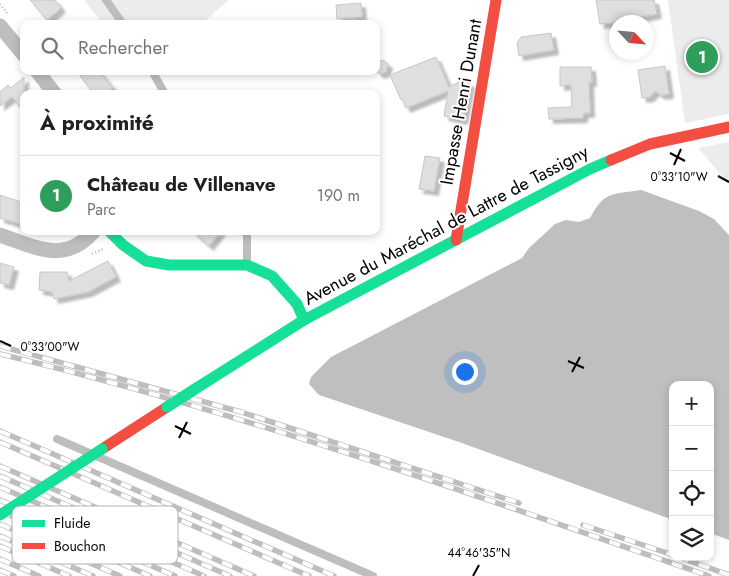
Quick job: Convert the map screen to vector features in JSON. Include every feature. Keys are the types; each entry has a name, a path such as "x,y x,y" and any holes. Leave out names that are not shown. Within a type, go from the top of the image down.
{"street":[{"name":"Impasse Henri Dunant","path":"456,240 496,0"},
{"path":"0,26 20,50"},
{"path":"40,75 52,90"},
{"name":"Avenue du Maréchal de Lattre de Tassigny","path":"14,506 304,320 590,169 631,150 650,144 729,127"},
{"path":"0,236 52,252 72,249 91,235"},
{"path":"113,235 124,246 146,261 169,264 247,265 272,276 297,304 304,320"},
{"name":"Avenue du Maréchal de Lattre de Tassigny","path":"0,515 12,507"}],"lane":[{"path":"106,0 119,20"},
{"path":"154,75 163,90"},
{"path":"247,235 247,265"},
{"path":"57,439 373,576"}],"shaded area":[{"path":"84,0 229,0 206,20 100,20"},
{"path":"668,0 729,0 729,114 685,123"},
{"path":"729,142 729,184 698,148"},
{"path":"641,190 699,211 714,219 729,235 729,540 714,534 714,381 669,381 669,519 459,442 319,395 309,384 311,377 331,357 522,258 529,248 555,224 566,220 579,222 590,218 605,198 616,194"}],"building":[{"path":"30,0 55,0 61,8 47,20"},
{"path":"596,0 654,0 657,14 609,15 609,23 600,24"},
{"path":"361,3 362,17 337,19 336,5"},
{"path":"551,33 554,50 519,56 517,43 521,37"},
{"path":"436,57 449,87 461,81 470,83 463,120 444,116 448,91 406,108 390,75"},
{"path":"383,60 388,64 386,72 380,74 380,61"},
{"path":"665,66 669,94 661,95 655,91 650,97 642,98 638,70"},
{"path":"560,67 591,67 592,82 589,82 590,113 584,113 583,118 549,119 548,108 572,107 571,85 560,86"},
{"path":"102,75 113,88 110,90 91,90 80,76"},
{"path":"24,77 24,90 20,90 20,107 12,97 0,106 0,92 8,85 11,88"},
{"path":"425,156 440,158 434,191 419,189"},
{"path":"0,195 20,202 20,224 0,218"},
{"path":"197,235 218,235 209,246"},
{"path":"108,261 116,277 88,292 54,299 52,292 39,290 40,272 67,272 69,281"},
{"path":"0,263 14,267 9,285 0,283"}],"railway":[{"path":"0,346 241,412 519,503"},
{"path":"0,354 90,377 269,428 445,485 709,576"},
{"path":"0,431 173,506"},
{"path":"0,442 148,506"},
{"path":"0,466 92,506"},
{"path":"0,476 69,506"},
{"path":"0,487 44,506"},
{"path":"0,500 14,506"},
{"path":"178,508 334,576"},
{"path":"0,511 12,516"},
{"path":"178,519 309,576"},
{"path":"0,524 12,529"},
{"path":"583,525 669,554"},
{"path":"0,536 12,541"},
{"path":"178,543 254,576"},
{"path":"0,546 12,551"},
{"path":"178,553 230,576"},
{"path":"0,559 39,576"},
{"path":"689,561 729,575"},
{"path":"41,564 69,576"},
{"path":"65,564 93,576"},
{"path":"92,564 120,576"},
{"path":"122,564 150,576"},
{"path":"147,564 175,576"},
{"path":"176,564 204,576"},
{"path":"0,570 14,576"}],"traffic: fast":[{"path":"195,389 304,320 590,169 611,160"},
{"path":"113,235 123,245 146,261 169,265 247,265 272,276 297,304 304,320"},
{"path":"167,407 195,389"},
{"path":"14,506 102,449"},
{"path":"0,515 12,507"}],"traffic: jam":[{"path":"456,240 496,0"},
{"path":"611,160 650,144 729,127"},
{"path":"102,449 167,407"}],"place":[{"name":"Château de Villenave","path":"702,57"}]}
